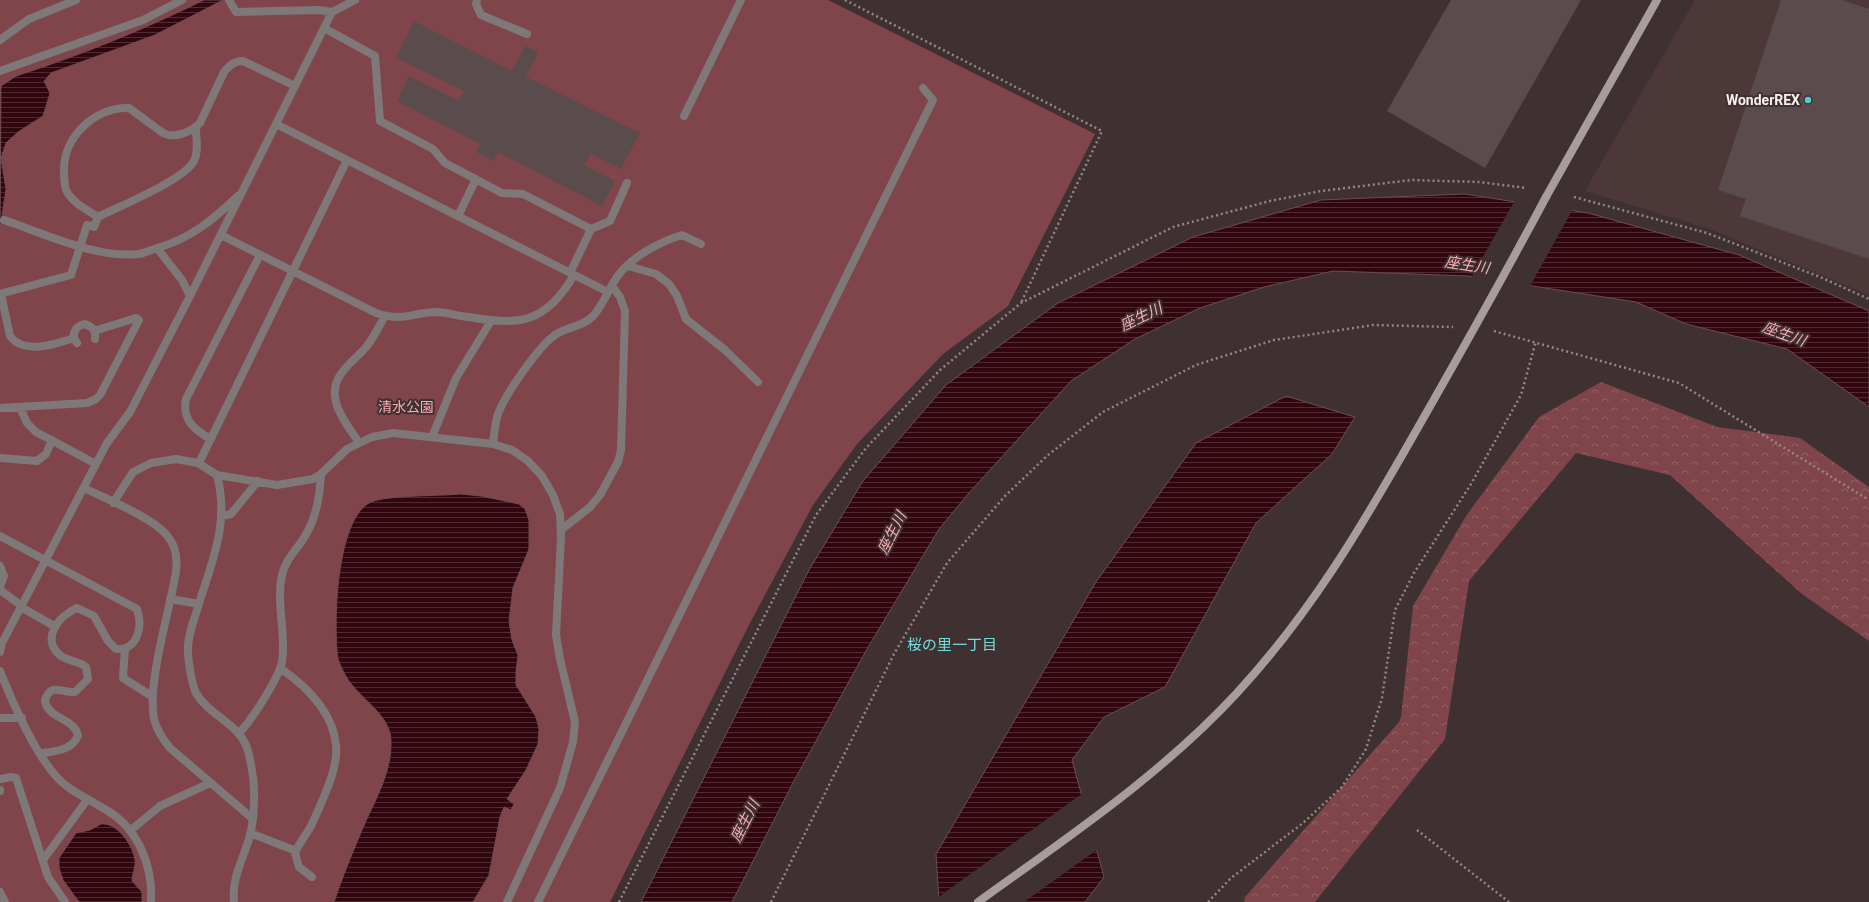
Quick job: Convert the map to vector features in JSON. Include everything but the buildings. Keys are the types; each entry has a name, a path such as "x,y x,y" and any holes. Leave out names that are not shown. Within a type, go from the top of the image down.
{"street":[{"path":"0,40 29,19 76,0"},
{"path":"0,70 144,20 182,0"},
{"path":"229,0 236,12 319,10 332,12"},
{"path":"0,652 2,643 107,443 130,412 221,235 332,12 355,0"},
{"path":"478,0 476,4 481,15 527,34"},
{"path":"684,116 742,0"},
{"path":"978,902 1130,791 1178,752 1236,695 1279,646 1318,594 1350,545 1480,319 1657,0"},
{"path":"324,28 375,56 380,121 433,150 445,163 502,193 523,194 591,229"},
{"path":"98,217 72,199 64,184 65,155 75,136 86,124 109,110 129,108 169,136 177,135 196,128 200,123 224,72 230,65 237,61 244,61 295,86"},
{"path":"538,902 933,100 923,88"},
{"path":"276,124 572,274 610,289 620,297 625,311 621,450 611,476 600,495 580,516 561,530"},
{"path":"0,408 86,403 96,399 100,395 139,320 136,318 94,335 88,325 80,326 74,331 76,340 50,346 28,345 13,341 10,336 1,294 71,275 86,226 94,227 98,217 181,176 188,169 196,156 196,128"},
{"path":"199,463 347,160"},
{"path":"458,216 476,179"},
{"path":"221,235 376,314 393,318 404,318 436,312 491,321 518,321 534,317 549,307 558,298 572,274 591,229 610,221 627,183"},
{"path":"4,220 81,246 111,253 140,254 196,231 215,218 242,191"},
{"path":"492,444 497,417 525,369 553,336 562,330 582,324 592,317 617,277 637,257 654,246 682,235 701,244"},
{"path":"157,248 182,280 190,296"},
{"path":"211,439 190,425 184,408 186,399 260,255"},
{"path":"628,266 656,274 669,284 677,296 686,319 725,350 758,382"},
{"path":"359,443 336,404 334,394 337,379 341,372 368,344 385,316"},
{"path":"432,437 456,378 491,321"},
{"path":"20,407 27,423 36,432 96,464"},
{"path":"112,503 133,472 151,463 176,459 199,463 217,475 276,485 313,479 321,474 347,449 372,436 393,433 492,444 512,450 528,461 542,476 560,514 561,530 556,635 560,659 573,708 575,722 573,742 560,788 507,902"},
{"path":"0,458 37,461 46,454 52,440"},
{"path":"239,733 248,725 280,668 283,646 281,614 282,575 289,556 301,543 309,529 320,489 321,474"},
{"path":"217,475 220,489 222,516 220,535 192,628 188,651 196,692 207,706 239,733 247,750 254,786 253,819 235,879 234,902"},
{"path":"222,516 231,514 258,481"},
{"path":"84,488 145,518 158,527 169,538 175,550 177,565 160,648 154,697 154,719 159,735 170,748 253,819"},
{"path":"0,536 137,609 140,616 138,634 129,647 125,649 116,649 108,641 94,616 77,608 64,615 54,626 52,634 54,648 63,657 82,663 86,667 88,679 75,692 55,689 47,693 45,700 49,710 74,726 78,735 71,746 40,754"},
{"path":"0,566 4,576 0,589 22,606 54,626"},
{"path":"170,599 199,604"},
{"path":"125,649 123,678 154,697"},
{"path":"280,668 300,682 324,710 334,730 337,746 333,768 326,790 311,825 296,851 295,858 298,867 312,877"},
{"path":"0,671 40,754 56,776 68,787 87,800 109,811 131,830 143,851 152,883 151,902"},
{"path":"0,694 6,686"},
{"path":"0,718 22,718"},
{"path":"0,779 11,777 16,778 48,876 65,902"},
{"path":"131,830 160,806 210,783"},
{"path":"43,860 87,800"},
{"path":"250,833 296,851"}],"path":[{"path":"845,0 1102,131 1021,303"},
{"path":"618,902 816,515 866,448 940,370 1021,303 1173,227 1270,201 1321,191 1411,180 1479,182 1527,188"},
{"path":"1574,197 1707,233 1820,277 1869,299"},
{"path":"1208,902 1231,878 1303,823 1342,787 1366,749 1382,698 1395,610 1414,573 1471,484 1521,395 1536,341"},
{"path":"771,902 894,654 947,563 1004,496"},
{"path":"1417,830 1509,902"}],"shaded area":[{"path":"1695,0 1869,0 1869,295 1710,229 1585,191"}],"green space":[{"name":"清水公園","path":"0,0 828,0 1095,134 1008,306 943,354 857,444 813,505 750,623 610,902 0,902"},
{"path":"1601,382 1717,427 1800,438 1869,487 1869,641 1802,594 1670,475 1576,453 1469,581 1445,739 1315,902 1244,902 1245,897 1399,722 1401,717 1413,606 1466,516 1539,417"}],"water":[{"path":"204,0 223,0 155,35 51,73 44,81 50,93 43,116 18,132 6,143 1,158 6,189 0,229 1,86 16,76 112,41 158,22"},
{"name":"座生川","path":"1464,194 1588,213 1739,255 1869,311 1869,407 1787,349 1686,324 1636,302 1468,276 1333,271 1264,287 1200,308 1135,339 1071,381 968,494 939,529 867,649 795,779 732,902 641,902 809,570 863,481 946,385 1058,303 1193,237 1321,200"},
{"path":"1286,396 1355,417 1332,454 1256,523 1165,687 1104,717 1072,760 1104,877 1085,902 939,902 936,854 1096,582 1196,443"},
{"path":"461,494 481,496 519,504 525,509 529,520 529,549 513,588 509,621 512,640 518,655 516,685 536,717 539,729 538,744 526,770 507,799 514,804 511,810 504,807 500,817 489,875 473,902 334,902 353,852 383,783 391,752 390,732 386,723 381,715 347,678 338,659 336,622 337,599 344,550 350,528 359,512 371,502 389,498"},
{"path":"101,824 107,824 113,827 128,841 135,860 132,881 142,892 142,902 79,902 63,880 59,868 59,858 76,833 90,830"}],"pier":[{"path":"1515,200 1573,209 1529,288 1471,278"},
{"path":"1083,793 1098,849 1024,902 937,902 937,898"}],"place":[{"name":"WonderREX","path":"1808,100"}],"district":[{"name":"桜の里一丁目","path":"952,645"}]}
